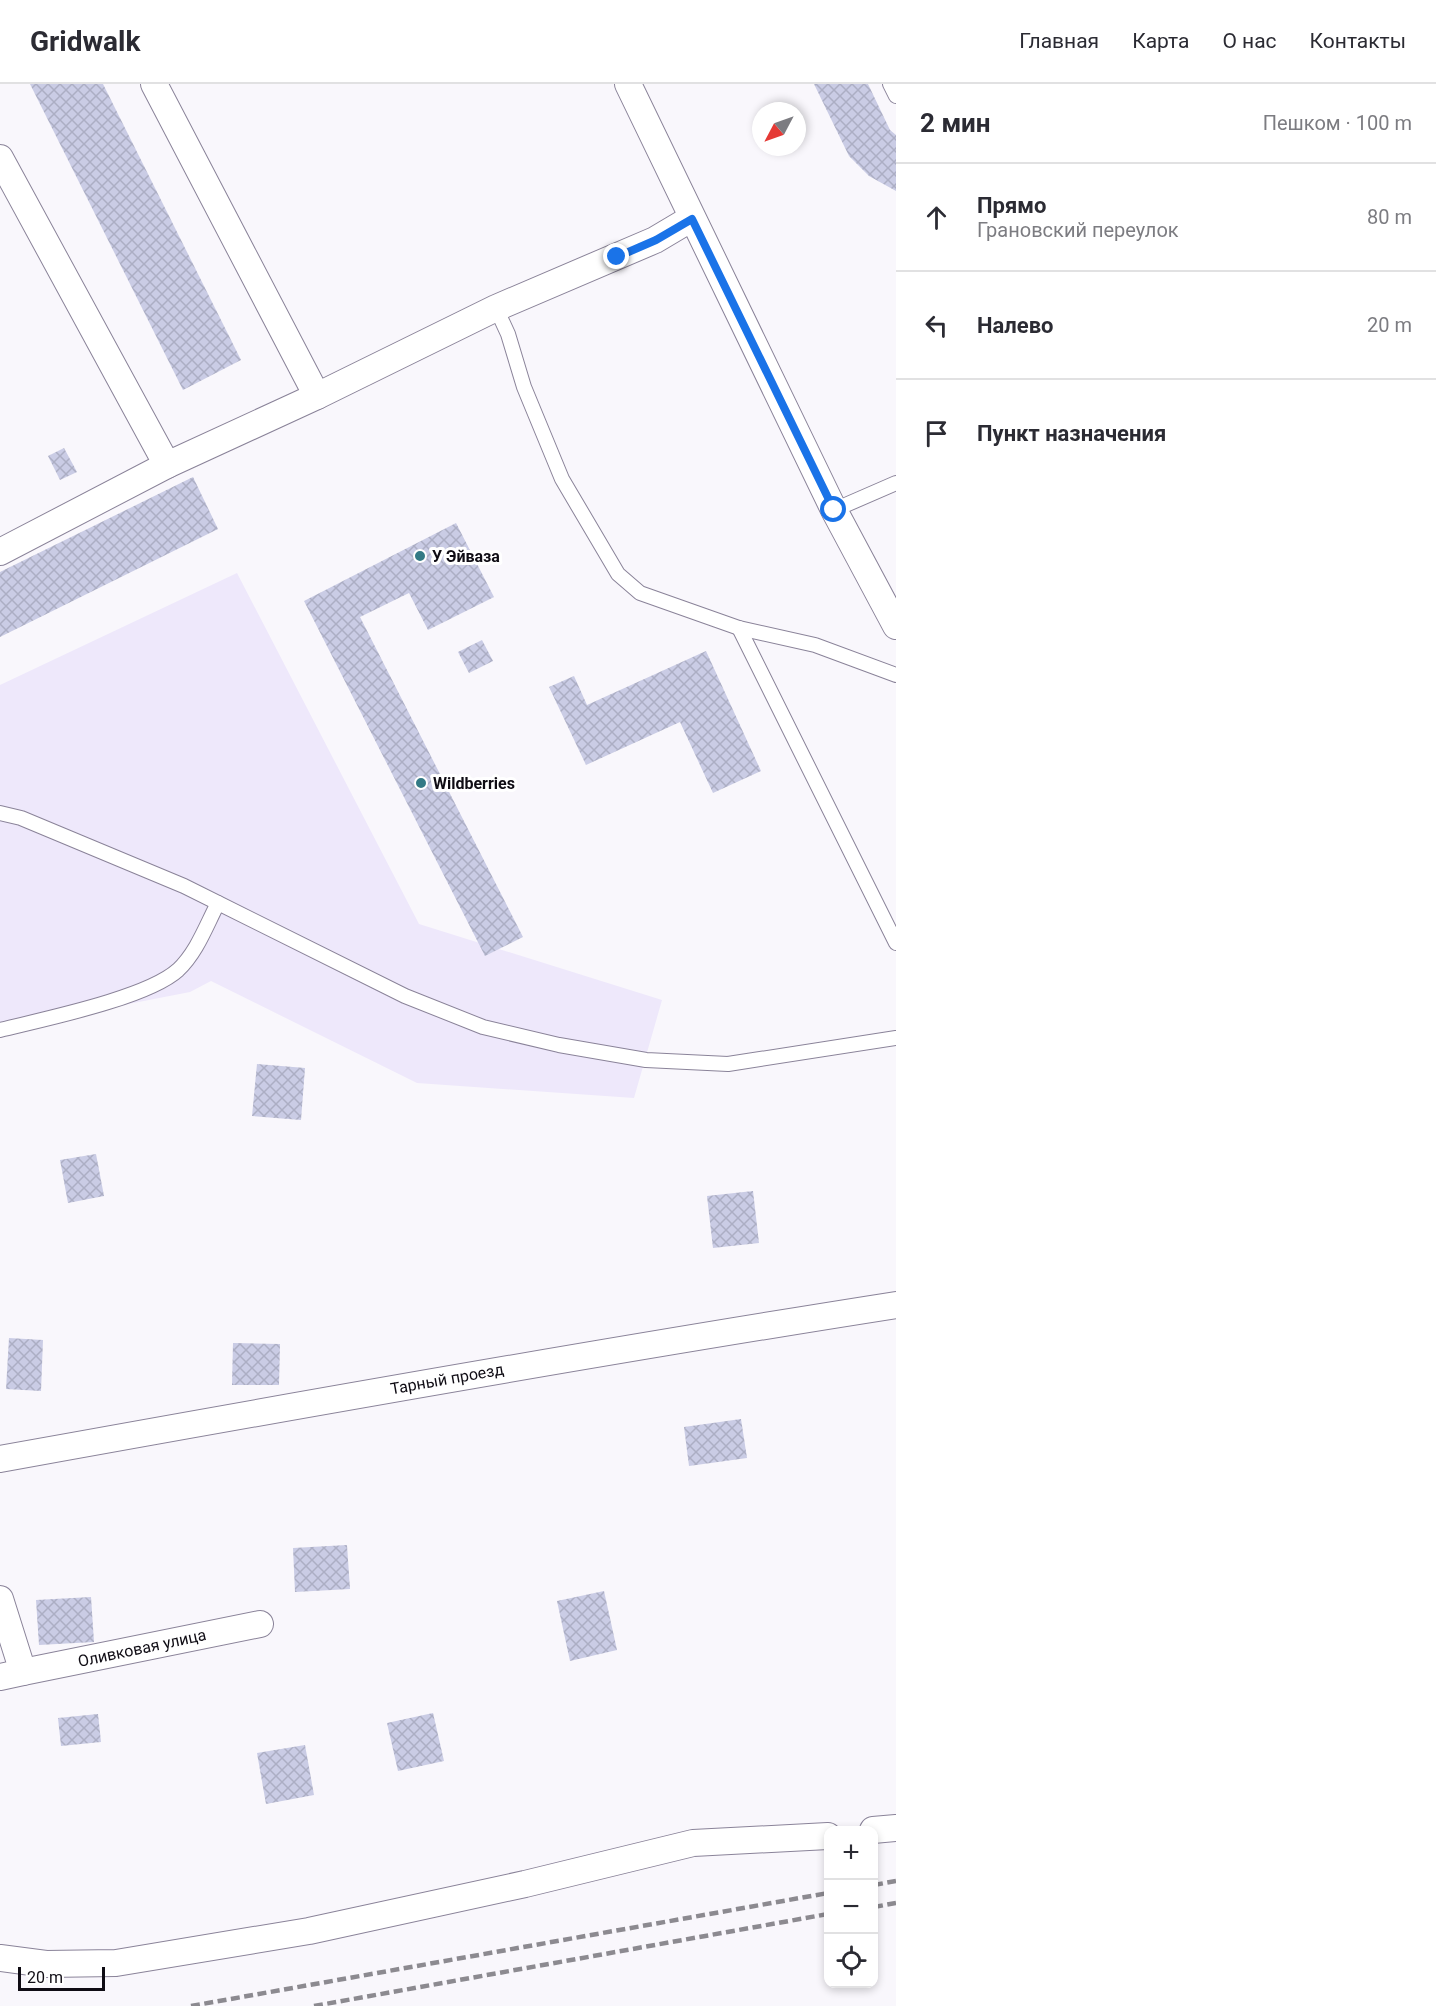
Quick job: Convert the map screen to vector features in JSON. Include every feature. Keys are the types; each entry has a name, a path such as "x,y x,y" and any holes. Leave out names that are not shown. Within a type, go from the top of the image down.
{"street":[{"path":"154,84 317,396"},
{"path":"628,84 834,510 896,626"},
{"path":"0,158 167,465"},
{"path":"0,552 167,465 317,396 496,308 656,240 692,219"},
{"name":"Тарный проезд","path":"0,1459 365,1393 896,1305"},
{"name":"Оливковая улица","path":"0,1599 12,1675 260,1624"},
{"path":"878,1830 896,1828"},
{"path":"0,1958 46,1964 116,1963 309,1930 525,1884 693,1843 824,1836"}],"lane":[{"path":"890,84 896,96"},
{"path":"496,308 508,334 524,387 562,479 618,574 640,592 739,628 815,645 896,675"},
{"path":"834,510 896,483"},
{"path":"739,628 896,943"},
{"path":"0,813 21,818 184,886 405,996 483,1027 559,1045 646,1060 728,1064 896,1038"},
{"path":"0,1030 110,1001 160,983 177,970 192,953 218,903"}],"shaded area":[{"path":"237,573 419,924 662,1000 634,1098 417,1083 211,981 190,992 0,1029 0,685"}],"building":[{"path":"30,84 103,84 241,360 183,390"},
{"path":"814,84 868,84 890,130 896,135 896,191 869,176 849,156"},
{"path":"64,448 77,472 60,480 48,456"},
{"path":"193,477 218,529 0,637 0,572"},
{"name":"Wildberries","path":"456,523 494,597 428,630 409,593 360,617 523,937 485,956 304,601"},
{"path":"482,640 493,661 469,673 458,652"},
{"path":"706,651 761,771 713,793 680,722 586,765 549,687 574,676 587,705"},
{"path":"257,1064 305,1068 301,1120 252,1116"},
{"path":"96,1154 104,1196 68,1203 60,1160"},
{"path":"753,1191 759,1243 713,1248 707,1196"},
{"path":"9,1338 43,1340 41,1391 6,1389"},
{"path":"233,1343 280,1344 279,1385 232,1385"},
{"path":"741,1419 747,1458 689,1466 684,1427"},
{"path":"347,1545 350,1589 295,1592 293,1548"},
{"path":"604,1591 617,1650 570,1661 557,1601"},
{"path":"91,1597 94,1642 39,1645 36,1600"},
{"path":"433,1713 444,1761 398,1771 387,1723"},
{"path":"98,1714 101,1742 61,1746 58,1718"},
{"path":"305,1745 314,1795 266,1804 257,1753"}],"railway":[{"path":"878,1884 896,1881"},
{"path":"191,2006 824,1894"},
{"path":"878,1906 896,1903"},
{"path":"314,2006 824,1915"}],"place":[{"name":"У Эйваза","path":"420,556"},
{"name":"Wildberries","path":"421,783"}],"route":[{"path":"617,257 656,240 692,219 834,510"}]}
